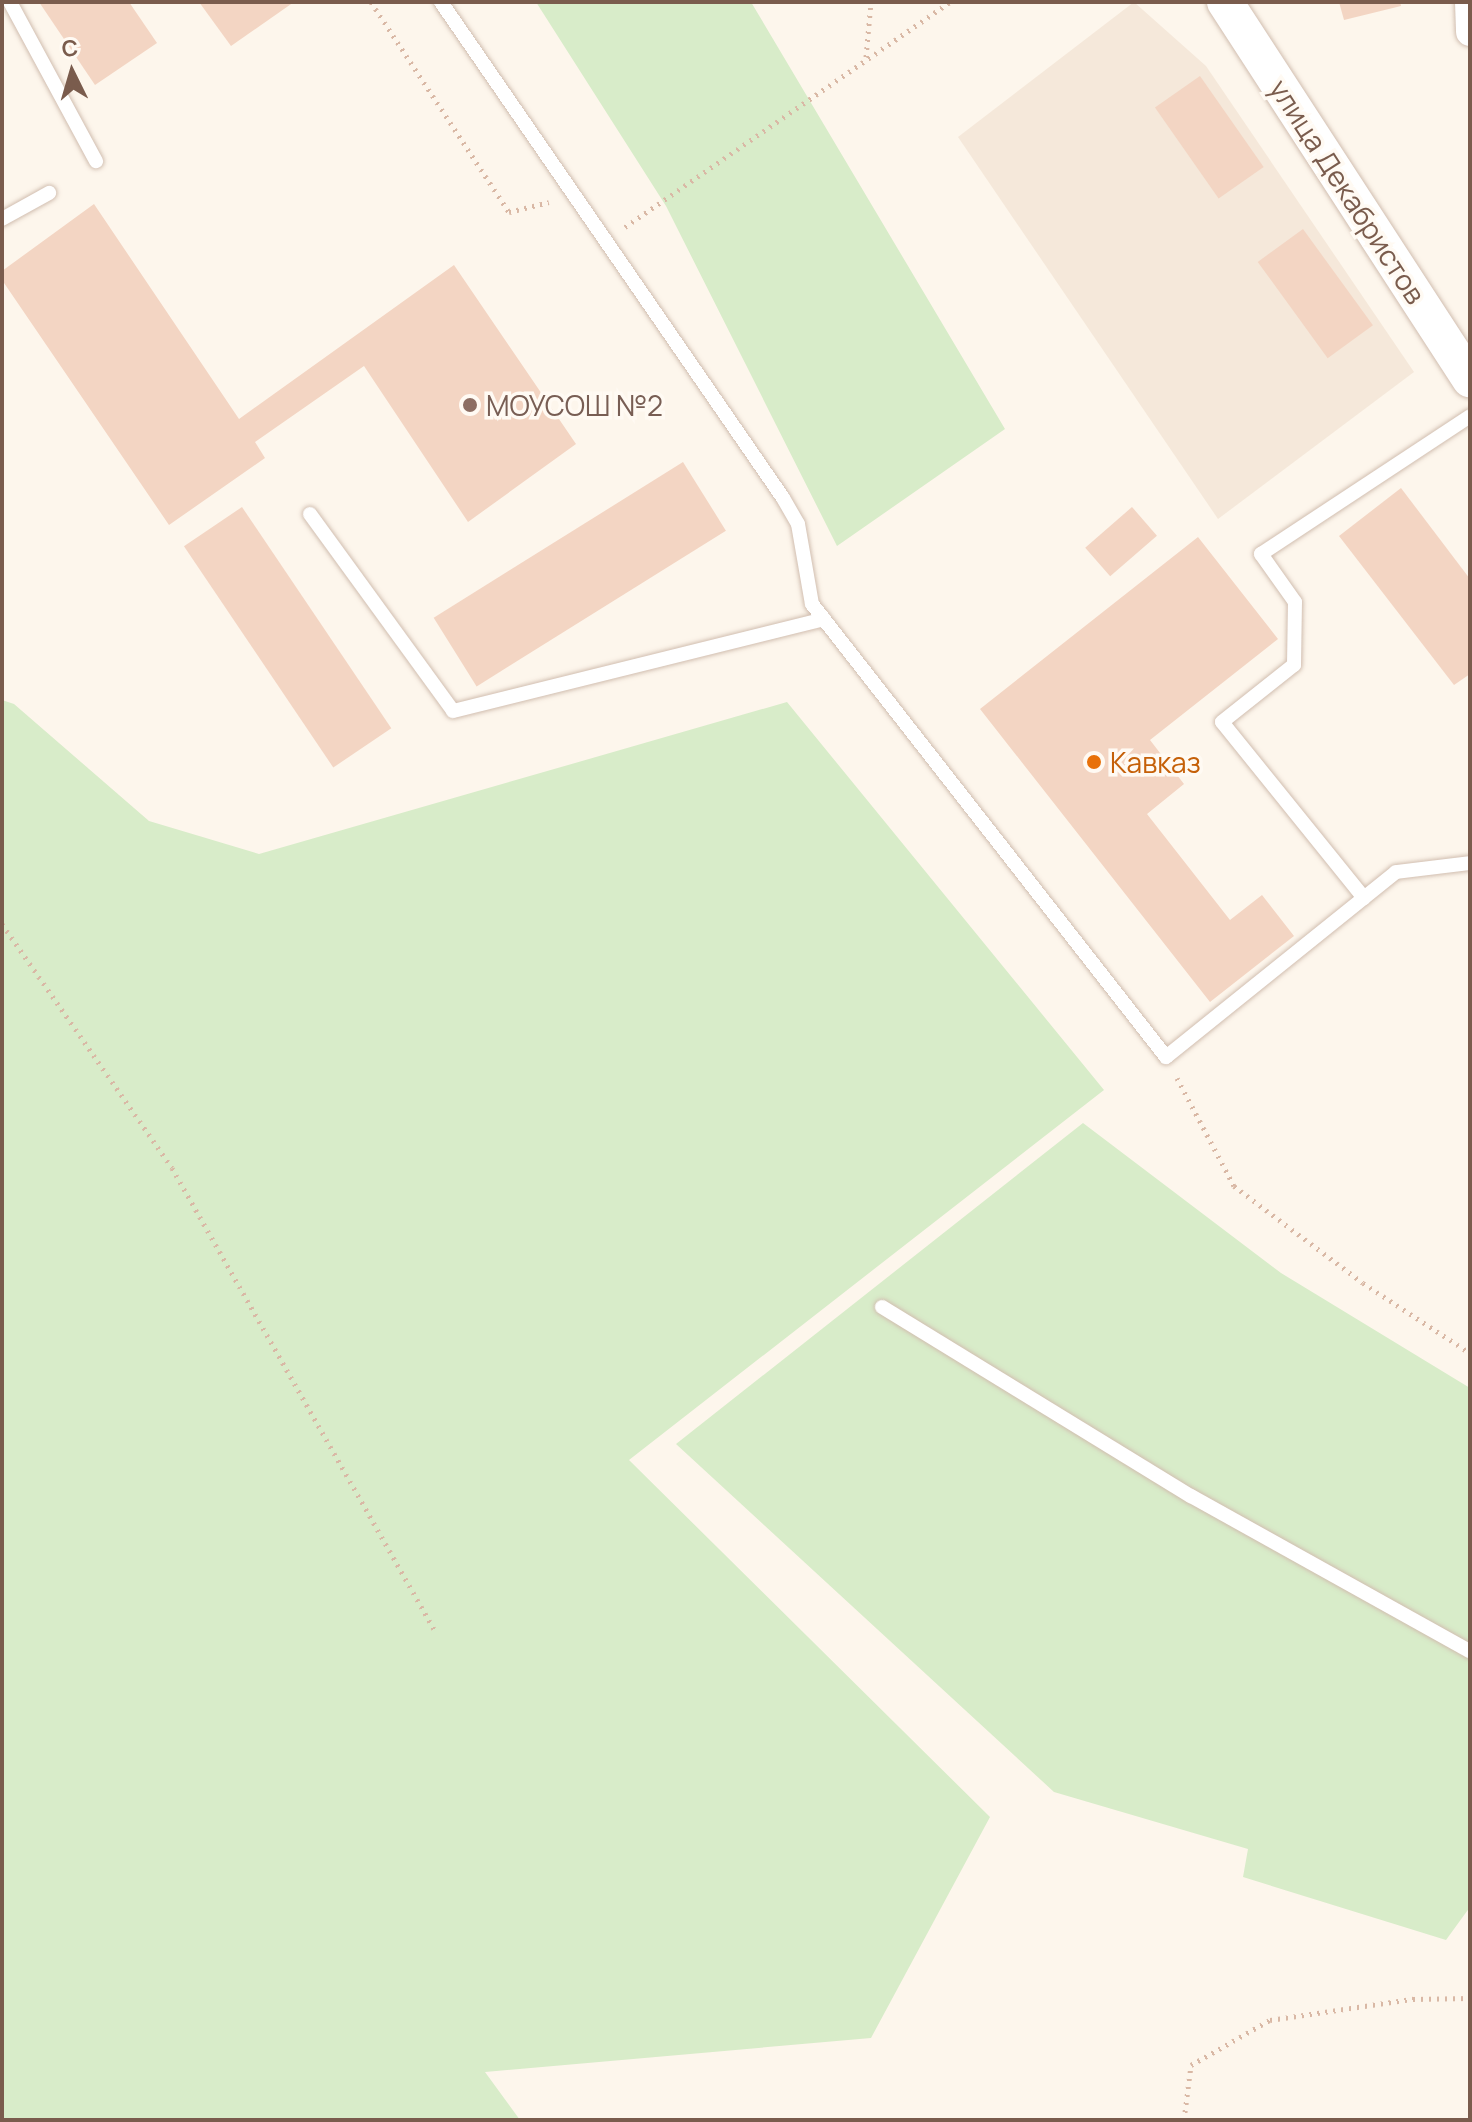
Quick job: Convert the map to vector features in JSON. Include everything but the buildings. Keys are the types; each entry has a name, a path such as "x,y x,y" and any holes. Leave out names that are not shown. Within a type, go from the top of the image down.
{"street":[{"name":"улица Декабристов","path":"1225,2 1470,379"},
{"path":"1469,2 1470,32"}],"lane":[{"path":"10,2 96,161"},
{"path":"441,2 798,524 812,604 1166,1057 1396,872 1470,863"},
{"path":"2,219 49,193"},
{"path":"1364,898 1222,722 1294,665 1295,602 1261,554 1470,416"},
{"path":"310,514 453,711 824,619"},
{"path":"882,1307 1191,1496 1470,1651"}],"path":[{"path":"371,2 509,212 573,195"},
{"path":"866,58 871,2"},
{"path":"605,241 950,2"},
{"path":"2,924 172,1168 435,1631"},
{"path":"1166,1057 1234,1186 1363,1283 1470,1353"},
{"path":"1184,2120 1191,2065 1270,2020 1413,1999 1470,1998"}],"shaded area":[{"path":"1134,2 1206,66 1414,372 1218,519 958,137"}],"green space":[{"path":"536,2 751,2 1005,429 837,546 666,206"},
{"path":"2,700 14,704 149,821 259,854 787,702 1104,1090 629,1460 990,1817 871,2038 485,2072 520,2120 2,2120"},
{"path":"1083,1123 1281,1273 1470,1388 1470,1907 1446,1940 1243,1877 1248,1849 1054,1792 676,1444"}],"place":[{"name":"МОУСОШ №2","path":"470,405"},
{"name":"Кавказ","path":"1094,762"}]}
